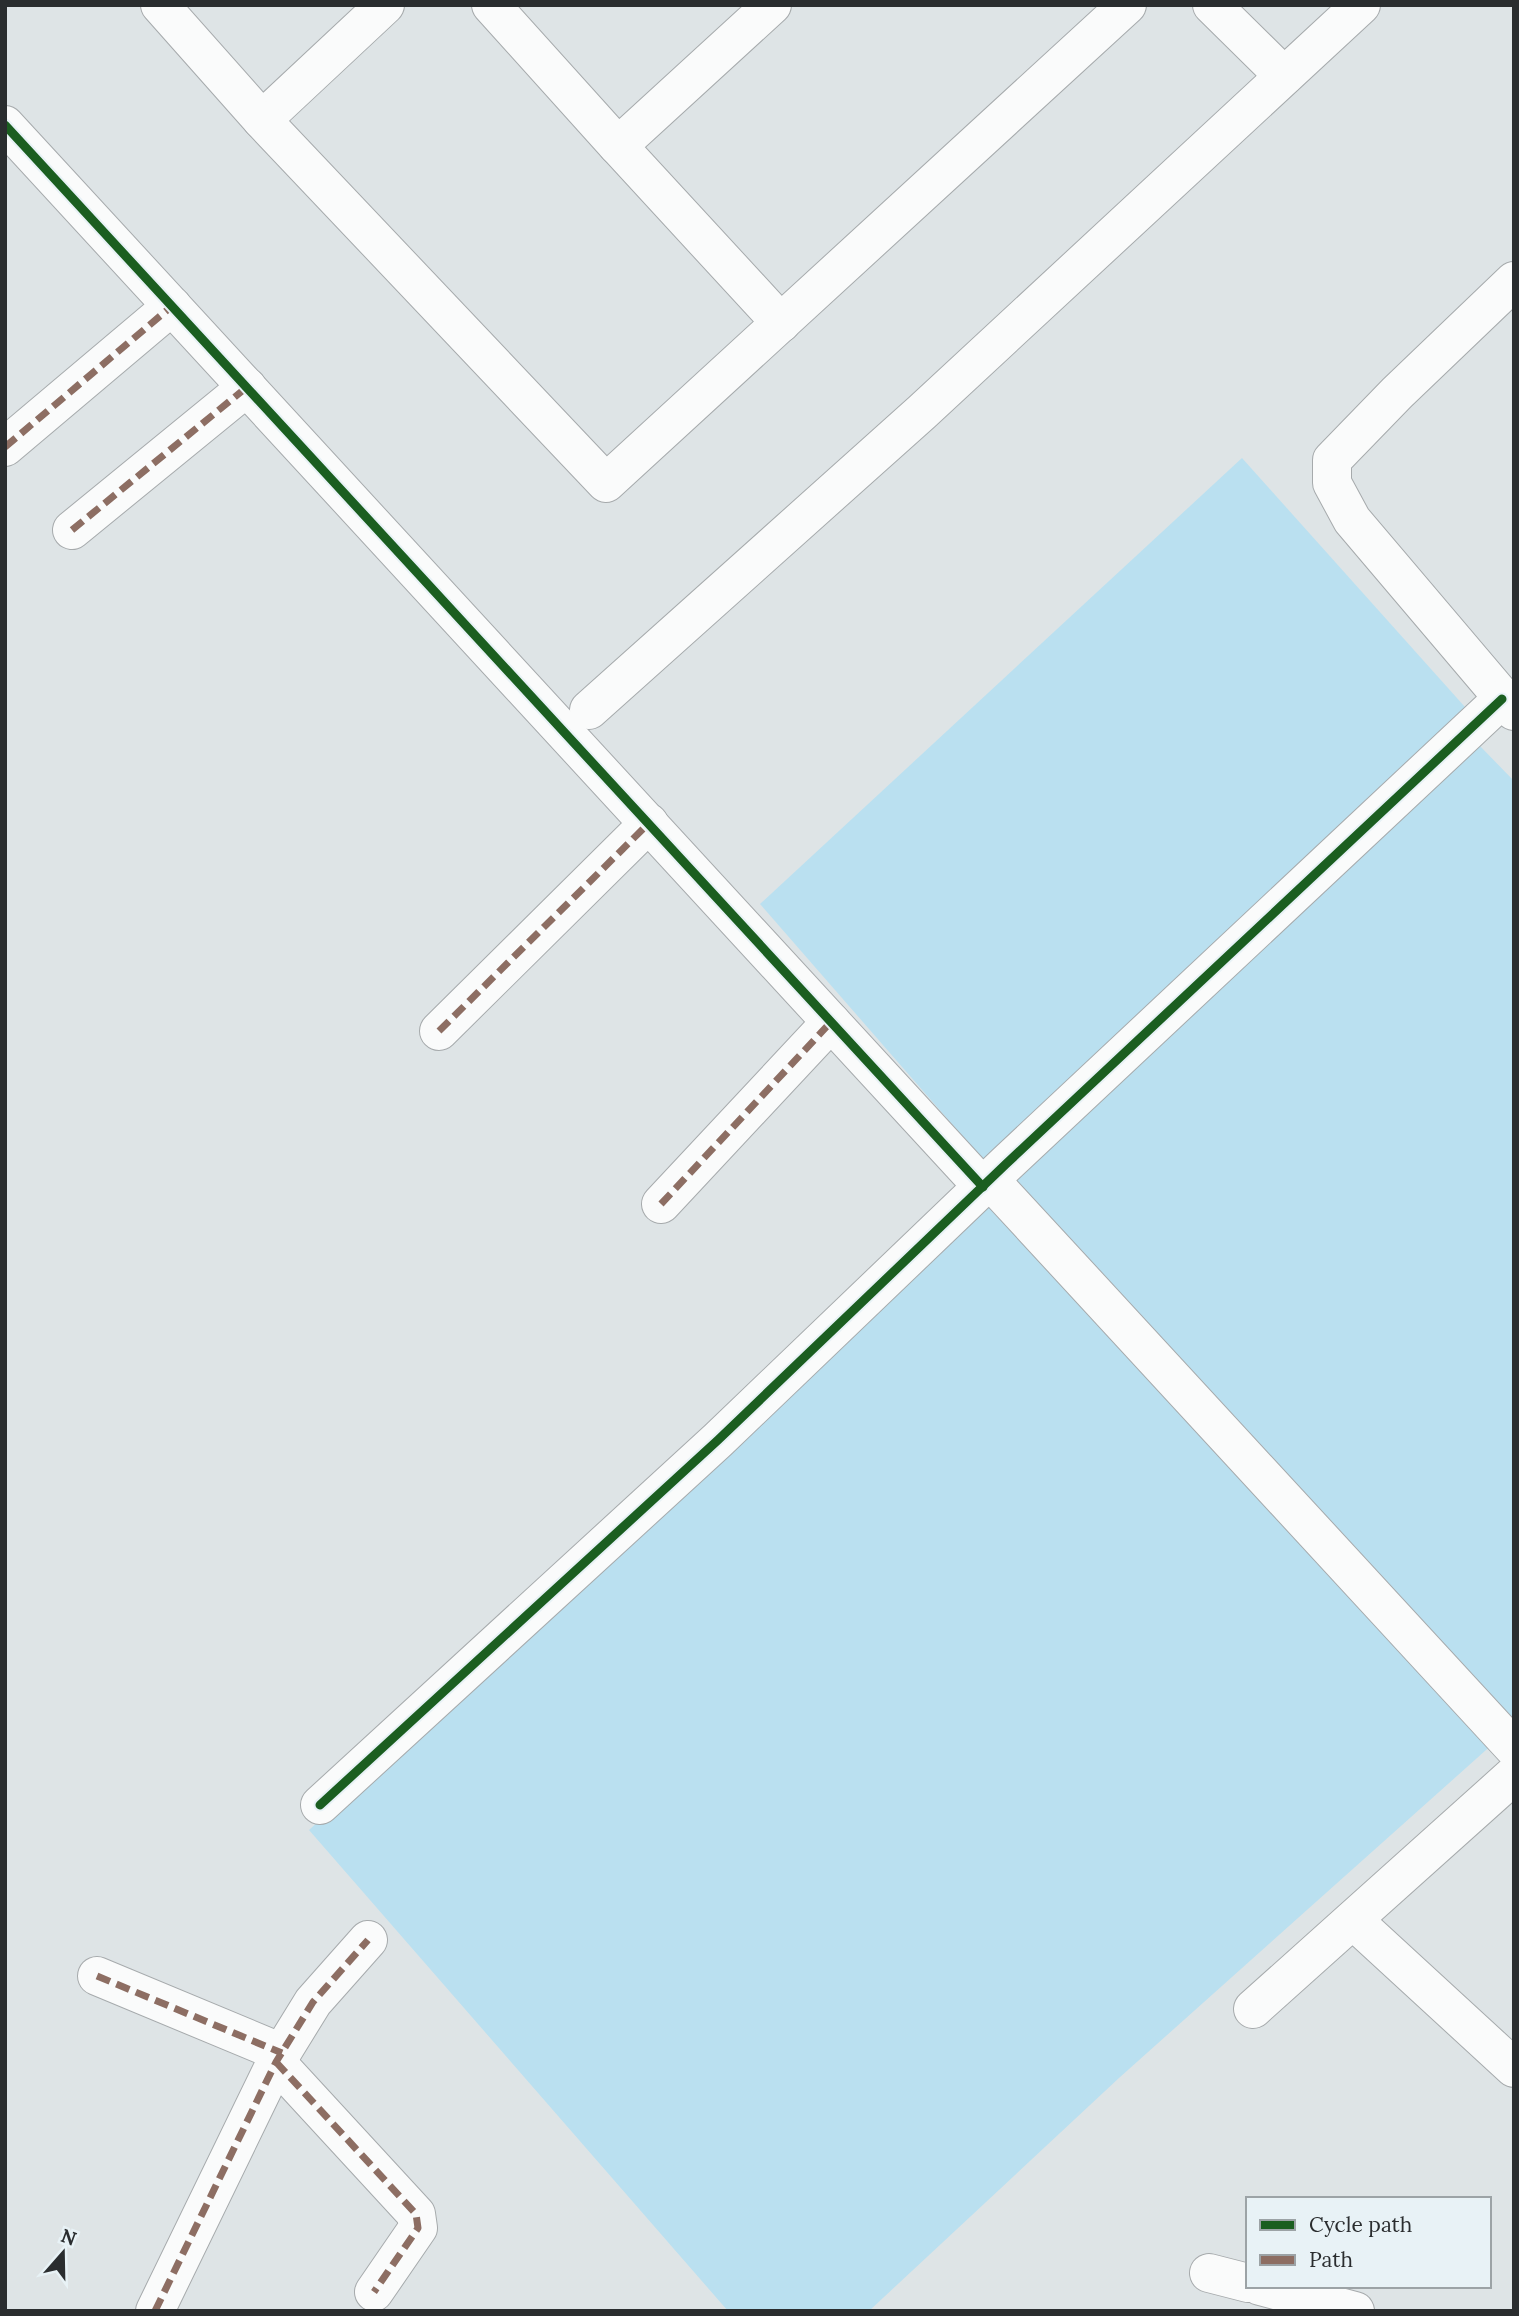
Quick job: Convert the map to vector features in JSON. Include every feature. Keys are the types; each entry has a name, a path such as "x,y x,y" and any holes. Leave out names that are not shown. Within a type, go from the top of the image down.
{"street":[{"path":"160,5 262,120 606,483 1127,5"},
{"path":"262,120 385,5"},
{"path":"491,5 781,323"},
{"path":"618,146 772,5"},
{"path":"1212,5 1284,76"},
{"path":"589,710 922,412 1361,5"},
{"path":"7,131 247,387 831,1022 987,1183 1514,1748"},
{"path":"320,1805 718,1440 987,1183 1508,705 1352,520 1332,483 1332,460 1397,393 1514,281"},
{"path":"5,447 172,306"},
{"path":"72,530 247,387"},
{"path":"439,1031 649,823"},
{"path":"661,1204 831,1022"},
{"path":"1253,2009 1514,1775"},
{"path":"1353,1920 1514,2068"},
{"path":"155,2311 279,2058 313,2002 368,1940"},
{"path":"97,1976 279,2058 416,2214 418,2228 374,2292"},
{"path":"1209,2273 1246,2282"},
{"path":"1268,2288 1355,2311"}],"shaded area":[{"path":"1242,458 1465,707 985,1162 760,904"},
{"path":"1479,745 1514,781 1514,1725 1119,2078 869,2311 728,2311 309,1830 593,1571"}],"marked path":[{"path":"5,447 172,306"},
{"path":"72,530 247,387"},
{"path":"439,1031 649,823"},
{"path":"661,1204 831,1022"},
{"path":"155,2311 276,2062 313,2002 368,1940"},
{"path":"97,1976 282,2053"},
{"path":"276,2062 416,2214 418,2228 374,2292"}],"cycle path":[{"path":"5,125 983,1187"},
{"path":"320,1805 718,1440 1006,1164 1502,699"}]}
